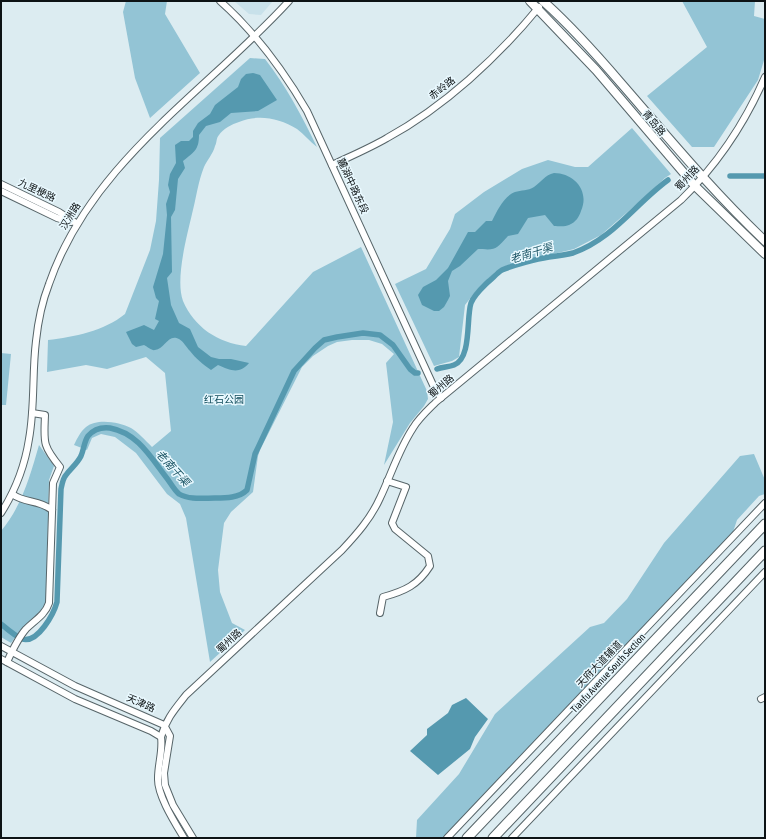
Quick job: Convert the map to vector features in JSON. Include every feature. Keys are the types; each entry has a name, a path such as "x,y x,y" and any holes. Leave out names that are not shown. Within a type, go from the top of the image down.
{"highway":[{"name":"Tianfu Avenue South Section","path":"467,838 765,524"},
{"path":"493,838 765,551"}],"main road":[{"name":"青岛路","path":"530,1 596,70 695,186 765,254"},
{"name":"青岛路","path":"544,1 586,44 703,176 749,226 765,241"}],"street":[{"name":"麓湖中路东段","path":"220,1 255,37 278,66 314,124 433,385 441,398"},
{"name":"汉洲路","path":"1,513 12,494 24,459 29,438 32,413 36,341 40,318 52,274 69,235 100,188 130,154 255,37 289,1"},
{"name":"赤岭路","path":"332,165 388,138 438,104 480,69 503,47 544,1"},
{"name":"蜀州路","path":"161,737 164,725 170,714 186,695 352,540 372,512 414,426 441,398 681,200 715,162 741,123 765,77"},
{"name":"九里梗路","path":"1,184 59,212 76,223"},
{"name":"九里梗路","path":"1,191 57,218 76,223"},
{"path":"32,413 45,415 44,442 47,450 60,467 53,483 49,603 47,610 20,637 12,652 4,661 75,698 151,731 161,737 162,748 158,787 184,838"},
{"path":"380,613 383,597 402,592 423,576 430,566 428,556 395,529 392,522 406,487 388,481"},
{"path":"12,494 21,499 41,503 52,510"},
{"name":"天府大道辅道","path":"447,838 765,503"},
{"path":"512,838 765,572"},
{"name":"天津路","path":"1,646 75,686 164,725"},
{"path":"164,725 170,736 164,773 165,785 173,805 193,838"}],"shaded area":[{"path":"234,1 273,1 261,15 249,14"},
{"path":"253,73 260,75 277,100 258,111 231,113 220,122 206,126 199,135 197,147 183,161 185,168 178,179 175,210 171,217 172,272 167,278 171,305 179,323 190,329 198,347 211,357 249,363 242,369 238,370 230,370 218,365 211,370 197,359 179,339 172,338 158,349 154,350 144,345 136,347 132,344 126,332 144,325 154,330 159,321 155,319 159,301 156,298 153,287 163,254 167,215 166,204 170,192 168,185 170,174 176,163 175,145 181,141 189,141 193,137 193,131 198,123 210,114 215,105 238,87 241,79 246,74"},
{"path":"554,173 568,176 578,184 582,190 583,204 575,221 567,226 554,226 545,215 528,218 518,234 508,236 495,248 478,249 460,266 452,271 448,281 450,296 444,307 439,311 434,311 422,305 418,295 423,287 436,280 448,268 468,232 475,232 486,221 492,221 501,204 511,194 532,188 546,177"},
{"path":"466,698 488,719 475,737 470,749 438,775 410,751 427,735 427,729 448,713 452,705"}],"green space":[{"path":"126,1 167,1 165,14 200,73 150,118 135,78 123,12"},
{"path":"682,1 755,1 754,16 765,19 765,57 758,80 714,147 692,147 647,96 707,47"},
{"name":"红石公园","path":"250,58 265,59 280,80 306,124 317,147 297,129 283,122 268,118 254,118 236,123 221,133 217,138 214,149 205,164 202,173 185,245 180,281 183,301 194,319 208,332 226,341 246,346 313,272 361,247 427,391 428,399 410,423 384,465 393,422 386,363 394,354 382,344 369,340 337,342 313,356 302,367 260,450 253,492 231,512 224,523 218,570 220,592 232,623 245,630 210,662 186,518 180,504 167,494 136,453 115,437 101,434 92,438 87,450 74,445 80,433 86,427 91,424 108,422 131,428 152,447 171,431 165,373 146,357 107,369 86,365 47,372 48,340 68,337 98,329 117,320 125,314 150,250 156,221 160,138"},
{"path":"632,128 671,174 601,235 574,249 508,265 495,272 475,292 465,305 459,357 452,361 434,366 395,284 426,269 450,229 455,214 484,192 522,169 548,160 575,167 588,167"},
{"path":"1,353 11,354 6,405 1,405"},
{"path":"39,445 54,466 49,480 46,601 39,612 23,627 11,643 1,637 1,531 20,501 29,479"},
{"path":"754,454 765,480 765,494 759,496 737,520 733,532 443,838 416,838 417,820 459,774 495,714 590,627 604,623 627,599 664,543 740,456"}],"waterway":[{"name":"老南干渠","path":"730,176 765,176"},
{"name":"老南干渠","path":"437,369 454,365 460,361 466,346 471,303 478,292 498,273 519,264 573,253 587,247 612,230 656,189 668,180"},
{"name":"老南干渠","path":"1,624 19,638 28,639 34,637 39,632 53,613 57,602 61,489 63,479 76,464 88,436 95,430 110,428 120,431 135,440 142,446 175,490 183,496 197,498 232,497 240,495 247,490 255,454 294,371 324,340 363,333 380,335 393,345 410,369 415,373 418,373"}]}
